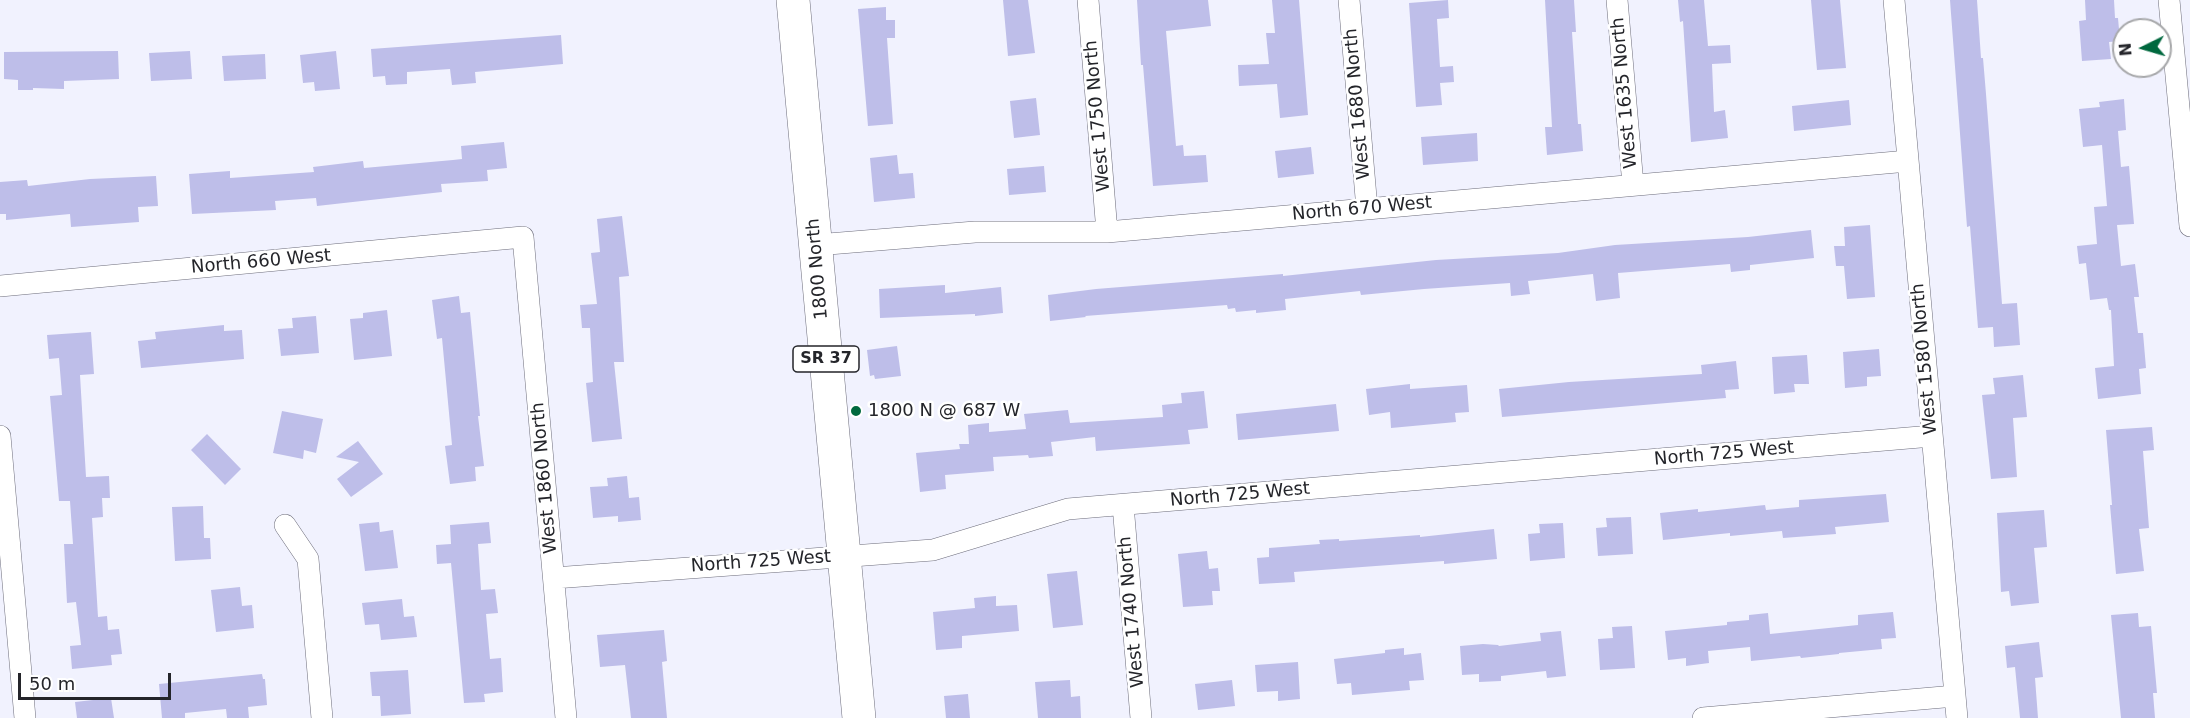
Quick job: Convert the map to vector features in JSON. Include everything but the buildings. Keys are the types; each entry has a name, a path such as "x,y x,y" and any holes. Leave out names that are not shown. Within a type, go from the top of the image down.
{"main road":[{"name":"1800 North","path":"793,0 859,718"}],"street":[{"name":"West 1750 North","path":"1088,0 1107,232"},
{"name":"West 1680 North","path":"1349,0 1367,209"},
{"name":"West 1635 North","path":"1617,0 1633,185"},
{"name":"West 1580 North","path":"1894,0 1957,718"},
{"path":"2169,0 2190,226"},
{"name":"North 670 West","path":"816,245 975,232 1107,232 1908,161"},
{"name":"North 660 West","path":"0,286 523,237"},
{"name":"West 1860 North","path":"523,237 566,718"},
{"path":"0,436 26,718"},
{"name":"North 725 West","path":"554,578 933,550 1068,509 1932,436"},
{"name":"West 1740 North","path":"1123,505 1141,718"},
{"path":"285,525 308,559 322,718"},
{"path":"1702,718 1955,696"}],"place":[{"name":"1800 N @ 687 W","path":"856,411"}]}
